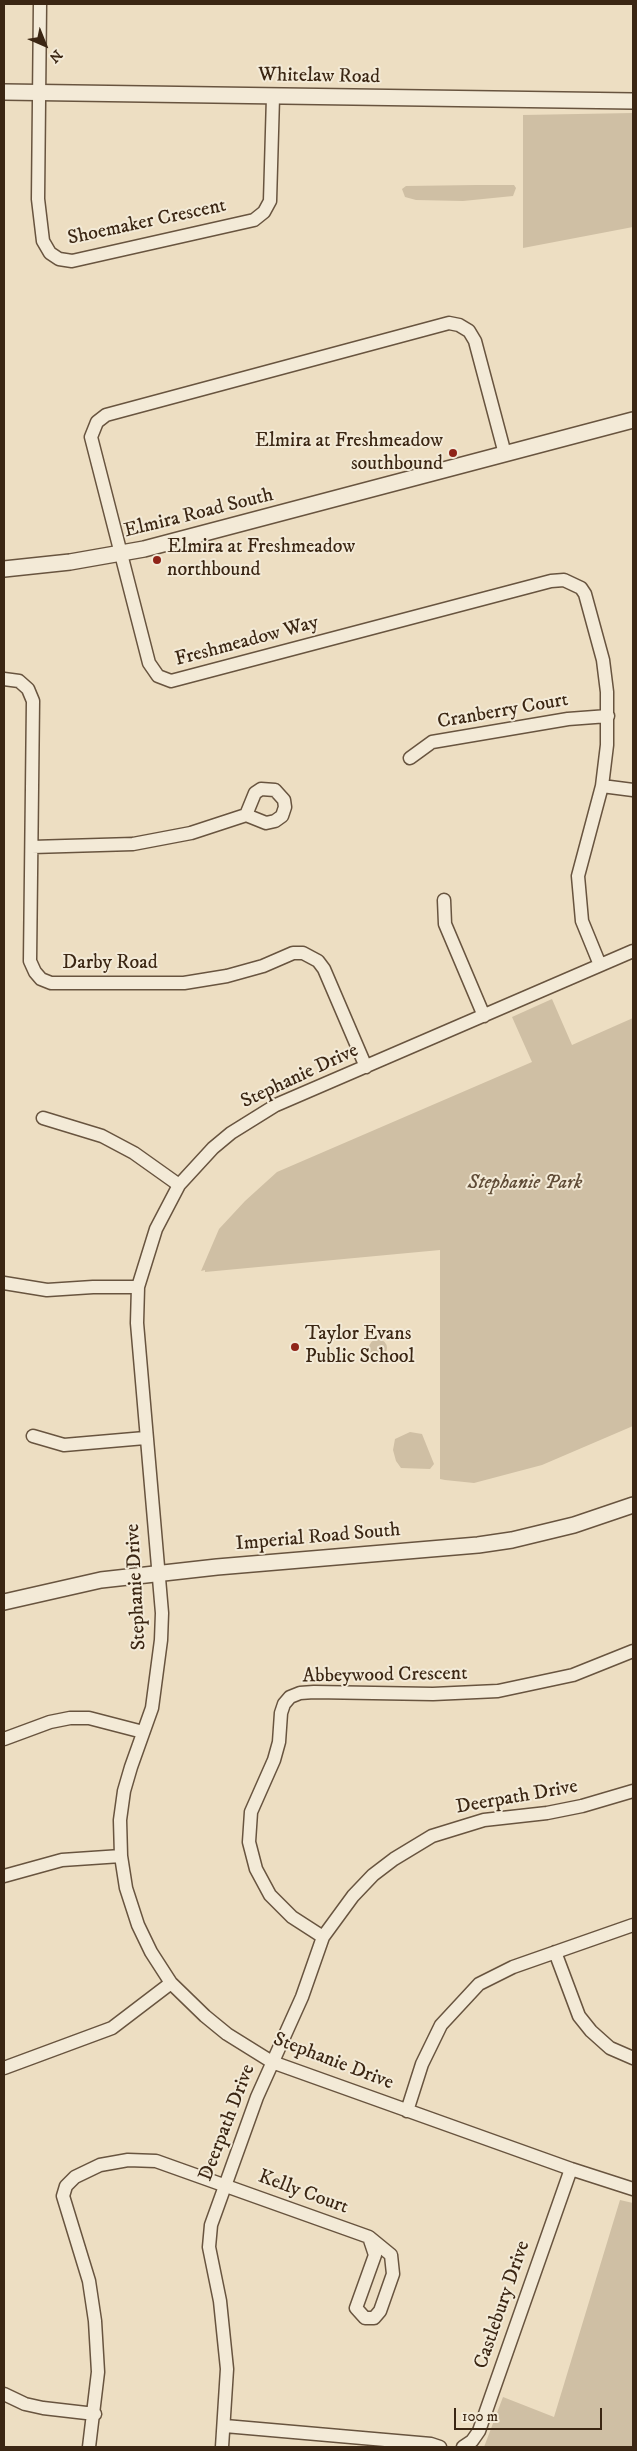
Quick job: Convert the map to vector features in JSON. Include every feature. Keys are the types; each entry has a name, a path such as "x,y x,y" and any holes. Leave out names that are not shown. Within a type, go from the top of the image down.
{"street":[{"name":"Shoemaker Crescent","path":"40,4 38,199 43,241 50,253 59,259 72,260 254,220 264,212 270,201 273,97"},
{"name":"Whitelaw Road","path":"4,92 633,101"},
{"name":"Freshmeadow Way","path":"506,454 475,341 469,331 459,325 449,324 106,415 92,429 91,443 149,663 158,676 171,682 551,581 564,580 574,583 585,594 603,660 608,716 602,786 578,876 582,921 600,965"},
{"name":"Elmira Road South","path":"4,569 120,554 246,523 633,420"},
{"name":"Darby Road","path":"4,679 19,681 28,689 33,701 30,961 41,979 51,983 184,983 227,976 262,966 293,953 303,952 318,961 324,970 366,1067"},
{"name":"Cranberry Court","path":"410,758 432,742 568,719 608,716"},
{"path":"602,786 633,790"},
{"path":"32,847 133,844 191,833 246,815"},
{"path":"444,900 445,924 484,1016"},
{"name":"Stephanie Drive","path":"633,951 276,1105 246,1122 213,1148 179,1185 156,1229 138,1287 137,1323 162,1640 152,1708 124,1791 120,1820 120,1856 126,1888 138,1925 151,1952 171,1983 204,2016 227,2034 272,2062 571,2169 633,2189"},
{"path":"43,1118 102,1136 134,1153 179,1185"},
{"path":"4,1283 47,1290 93,1286 138,1287"},
{"path":"33,1436 64,1445 145,1438"},
{"name":"Imperial Road South","path":"4,1602 70,1586 158,1573 478,1545 512,1540 574,1525 633,1505"},
{"name":"Abbeywood Crescent","path":"323,1937 292,1917 270,1895 256,1869 249,1842 250,1812 274,1760 279,1742 281,1713 284,1704 290,1697 300,1693 314,1692 433,1694 498,1691 573,1675 633,1651"},
{"path":"4,1739 50,1722 70,1718 89,1718 143,1732"},
{"name":"Deerpath Drive","path":"222,2447 225,2426 227,2369 224,2329 209,2241 210,2225 272,2062 302,1998 323,1937 352,1896 374,1875 400,1854 432,1836 484,1820 548,1813 582,1806 633,1791"},
{"path":"4,1876 62,1860 120,1856"},
{"path":"407,2111 430,2045 441,2025 479,1984 492,1976 633,1925"},
{"path":"555,1952 579,2016 591,2031 610,2048 633,2058"},
{"path":"4,2068 112,2028 171,1983"},
{"name":"Kelly Court","path":"89,2447 95,2414 98,2372 95,2321 87,2273 78,2241 65,2208 63,2196 66,2186 75,2176 100,2165 128,2160 156,2161 369,2237 391,2255 393,2274 380,2311 374,2318 365,2318 356,2308 374,2255 369,2237"},
{"name":"Castlebury Drive","path":"462,2447 472,2441 478,2431 571,2169"},
{"path":"4,2394 26,2404 43,2408 95,2414"},
{"path":"225,2426 351,2442 431,2444 440,2447"}],"green space":[{"path":"633,113 633,227 523,248 523,115"},
{"path":"514,185 516,188 513,196 463,201 416,200 405,197 402,189 406,186"},
{"name":"Stephanie Park","path":"552,999 572,1045 633,1018 633,1426 542,1465 474,1483 440,1479 440,1250 201,1271 219,1229 245,1201 277,1172 532,1062 512,1017"},
{"path":"378,1339 384,1342 387,1348 384,1354 378,1357 372,1354 369,1348 372,1342"},
{"path":"410,1432 422,1434 434,1464 430,1469 401,1468 396,1461 393,1450 395,1439"},
{"path":"620,2200 633,2203 633,2447 484,2447 503,2397 554,2417"}],"place":[{"name":"Elmira at Freshmeadow southbound","path":"453,453"},
{"name":"Elmira at Freshmeadow northbound","path":"157,560"},
{"name":"Taylor Evans Public School","path":"295,1347"}]}
